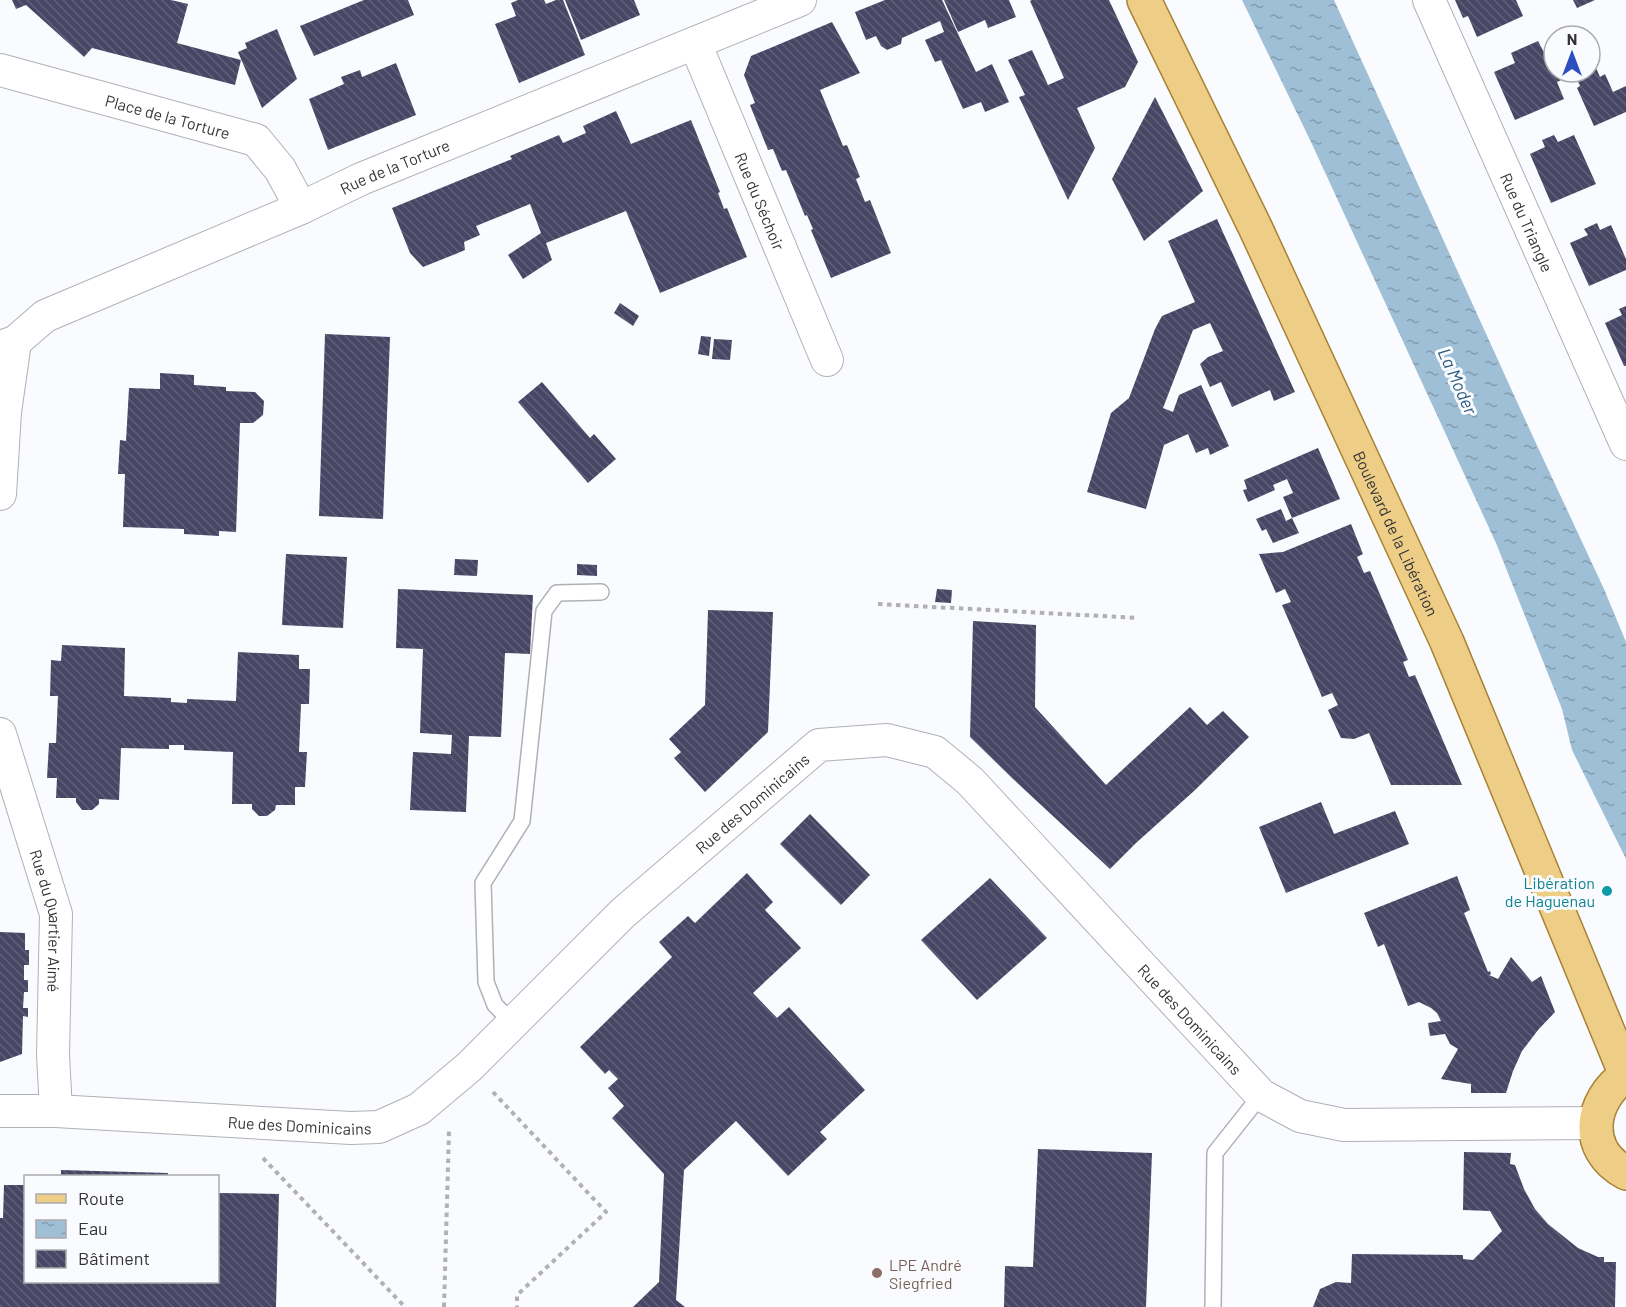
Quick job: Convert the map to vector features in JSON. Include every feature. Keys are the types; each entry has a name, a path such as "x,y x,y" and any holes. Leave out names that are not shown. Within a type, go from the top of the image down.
{"main road":[{"name":"Boulevard de la Libération","path":"1144,0 1255,227 1446,642 1626,1075"},
{"path":"1626,1075 1614,1083 1604,1095 1598,1108 1596,1123 1598,1141 1606,1157 1618,1169 1626,1173"}],"street":[{"name":"Rue de la Torture","path":"7,344 45,316 301,208 362,179 800,0"},
{"name":"Rue du Triangle","path":"1429,0 1626,444"},
{"name":"Rue du Séchoir","path":"695,43 827,360"},
{"name":"Place de la Torture","path":"0,70 256,140 280,169 301,208"},
{"path":"0,494 7,344"},
{"name":"Rue du Quartier Aimé","path":"0,734 56,914 53,1055 56,1111"},
{"name":"Rue des Dominicains","path":"0,1111 56,1111 351,1128 379,1127 419,1109 469,1067 623,913 819,745 887,740 935,752 970,781 1261,1095 1300,1116 1344,1125 1596,1123"}],"lane":[{"path":"513,1023 495,1005 486,982 483,883 522,821 544,611 557,593 601,592"},
{"path":"1213,1307 1215,1153 1261,1095"}],"path":[{"path":"878,604 1138,618"},
{"path":"444,1307 450,1082"},
{"path":"487,1086 606,1212 517,1295 517,1307"},
{"path":"261,1156 405,1307"}],"water":[{"name":"La Moder","path":"1242,0 1334,0 1604,589 1626,642 1626,859 1572,750 1562,709 1496,543 1311,142"}],"building":[{"path":"12,0 171,0 188,4 177,43 241,60 235,85 92,48 84,57 26,5 16,9"},
{"path":"364,0 408,0 414,15 314,56 300,26"},
{"path":"518,0 544,0 546,4 563,0 585,55 519,83 495,24 516,16 511,3"},
{"path":"565,0 634,0 640,15 581,40"},
{"path":"885,0 942,0 976,72 992,64 1009,102 985,112 981,102 963,109 941,60 935,62 925,40 944,32 940,21 902,38 901,44 887,50 881,46 876,36 866,40 855,12"},
{"path":"944,0 1009,0 1016,17 988,28 985,20 958,32"},
{"path":"1109,0 1138,62 1125,87 1077,108 1095,148 1068,200 1019,97 1025,95 1008,60 1032,50 1048,85 1064,78 1030,1"},
{"path":"1455,0 1516,0 1523,16 1477,37 1468,16 1463,18"},
{"path":"1573,0 1595,0 1577,8"},
{"path":"832,22 860,73 820,90 843,146 847,145 860,177 856,179 865,202 870,200 891,253 831,278 811,230 813,229 807,215 805,216 786,170 782,171 773,149 768,150 750,105 755,103 744,75 751,56"},
{"path":"277,29 297,79 262,108 238,52 247,48 245,43"},
{"path":"1538,41 1542,48 1542,84 1558,84 1564,99 1515,120 1494,72 1515,63 1511,53"},
{"path":"396,63 416,115 328,150 309,99 344,84 341,77 360,70 362,77"},
{"path":"1605,74 1613,92 1626,86 1626,112 1594,126 1577,88 1579,84 1602,84 1602,76"},
{"path":"1155,97 1203,191 1144,241 1112,179"},
{"path":"616,111 631,144 691,120 720,192 718,193 724,209 727,208 747,257 660,293 626,211 546,243 552,260 523,279 508,255 541,233 530,204 476,226 480,235 464,242 465,250 458,253 423,267 410,253 392,208 512,159 510,156 559,135 563,143 586,133 583,126"},
{"path":"1554,135 1558,142 1574,135 1596,184 1551,203 1530,154 1545,147 1542,140"},
{"path":"1217,219 1295,392 1274,401 1270,390 1232,407 1221,382 1210,387 1200,364 1208,357 1223,351 1210,323 1193,330 1163,408 1173,412 1179,395 1201,385 1229,446 1210,455 1208,448 1196,453 1188,434 1164,445 1146,509 1087,492 1111,413 1129,398 1162,316 1195,302 1168,241"},
{"path":"1597,223 1600,230 1611,225 1626,259 1626,270 1589,286 1570,243 1588,235 1584,229"},
{"path":"620,303 639,316 633,326 614,313"},
{"path":"1626,306 1626,366 1624,366 1605,323 1622,315 1619,309"},
{"path":"325,334 390,337 383,519 319,516"},
{"path":"701,336 711,337 709,356 698,354"},
{"path":"714,339 732,340 730,360 712,359"},
{"path":"160,373 194,375 194,385 226,387 226,391 255,392 264,401 263,415 253,423 240,423 236,532 219,531 219,536 184,534 184,529 123,527 125,474 118,474 120,440 126,441 129,388 160,389"},
{"path":"542,382 590,438 594,434 616,459 588,483 518,402"},
{"path":"1318,448 1340,499 1292,518 1283,497 1293,493 1287,479 1273,485 1275,490 1248,502 1243,490 1247,489 1244,480"},
{"path":"1281,509 1286,521 1292,518 1299,533 1273,543 1266,529 1262,531 1256,519"},
{"path":"1351,524 1363,554 1357,557 1364,573 1370,571 1408,660 1403,662 1409,677 1415,675 1462,785 1391,785 1369,733 1354,739 1341,738 1328,710 1338,705 1332,693 1322,697 1282,605 1291,602 1285,589 1276,593 1259,554 1283,552"},
{"path":"286,554 347,557 343,628 282,625"},
{"path":"455,559 478,560 477,576 454,575"},
{"path":"577,564 597,565 597,576 577,575"},
{"path":"398,589 533,595 530,654 505,653 501,737 469,736 466,812 410,810 413,752 451,754 452,735 420,733 423,649 396,648"},
{"path":"937,589 952,590 951,603 935,602"},
{"path":"708,610 773,612 768,732 705,792 674,758 681,752 669,739 705,705"},
{"path":"973,621 1036,625 1035,707 1106,785 1190,707 1207,725 1223,711 1249,737 1110,869 970,737"},
{"path":"62,645 125,648 124,696 171,698 171,702 187,703 187,699 236,701 238,652 299,655 299,669 310,669 309,704 301,704 299,752 307,752 305,787 295,787 295,805 276,805 275,810 267,816 259,816 252,809 252,804 232,804 233,752 184,750 184,745 169,745 169,749 121,748 119,800 99,799 99,804 92,810 82,810 76,798 56,798 57,778 47,778 49,743 56,743 58,696 50,696 51,660 61,661"},
{"path":"1321,802 1334,834 1395,811 1409,844 1286,893 1259,827"},
{"path":"810,814 870,875 841,905 780,844"},
{"path":"747,873 773,902 765,910 801,948 753,993 777,1018 789,1007 865,1090 820,1132 827,1139 788,1176 736,1121 684,1170 676,1300 685,1307 633,1307 659,1282 664,1174 612,1118 624,1106 608,1088 618,1079 609,1070 605,1074 580,1047 672,957 659,942 688,916 695,923"},
{"path":"1457,876 1470,910 1464,913 1488,972 1490,971 1489,975 1498,979 1511,957 1532,982 1541,976 1555,1012 1522,1051 1506,1093 1471,1093 1471,1084 1441,1079 1458,1049 1450,1044 1445,1034 1430,1036 1428,1023 1441,1021 1437,1013 1419,1002 1408,1006 1384,944 1378,947 1364,913"},
{"path":"990,878 1047,938 977,1000 921,940"},
{"path":"0,932 25,933 25,950 29,950 29,965 24,965 24,980 28,980 28,992 24,992 23,1008 28,1008 28,1017 23,1016 22,1054 0,1062"},
{"path":"1038,1149 1152,1153 1146,1307 1004,1307 1005,1266 1033,1267"},
{"path":"1464,1152 1511,1153 1510,1164 1515,1165 1535,1209 1548,1224 1578,1248 1598,1257 1604,1257 1604,1262 1616,1262 1615,1307 1313,1307 1320,1289 1336,1282 1351,1283 1352,1254 1463,1255 1463,1259 1473,1260 1502,1231 1490,1211 1463,1210"},
{"path":"61,1170 168,1173 168,1175 61,1175"},
{"path":"4,1185 24,1185 24,1283 219,1283 219,1193 279,1194 276,1307 0,1307 0,1218 3,1218"}],"place":[{"name":"Libération de Haguenau","path":"1607,891"},
{"name":"LPE André Siegfried","path":"877,1273"}]}
